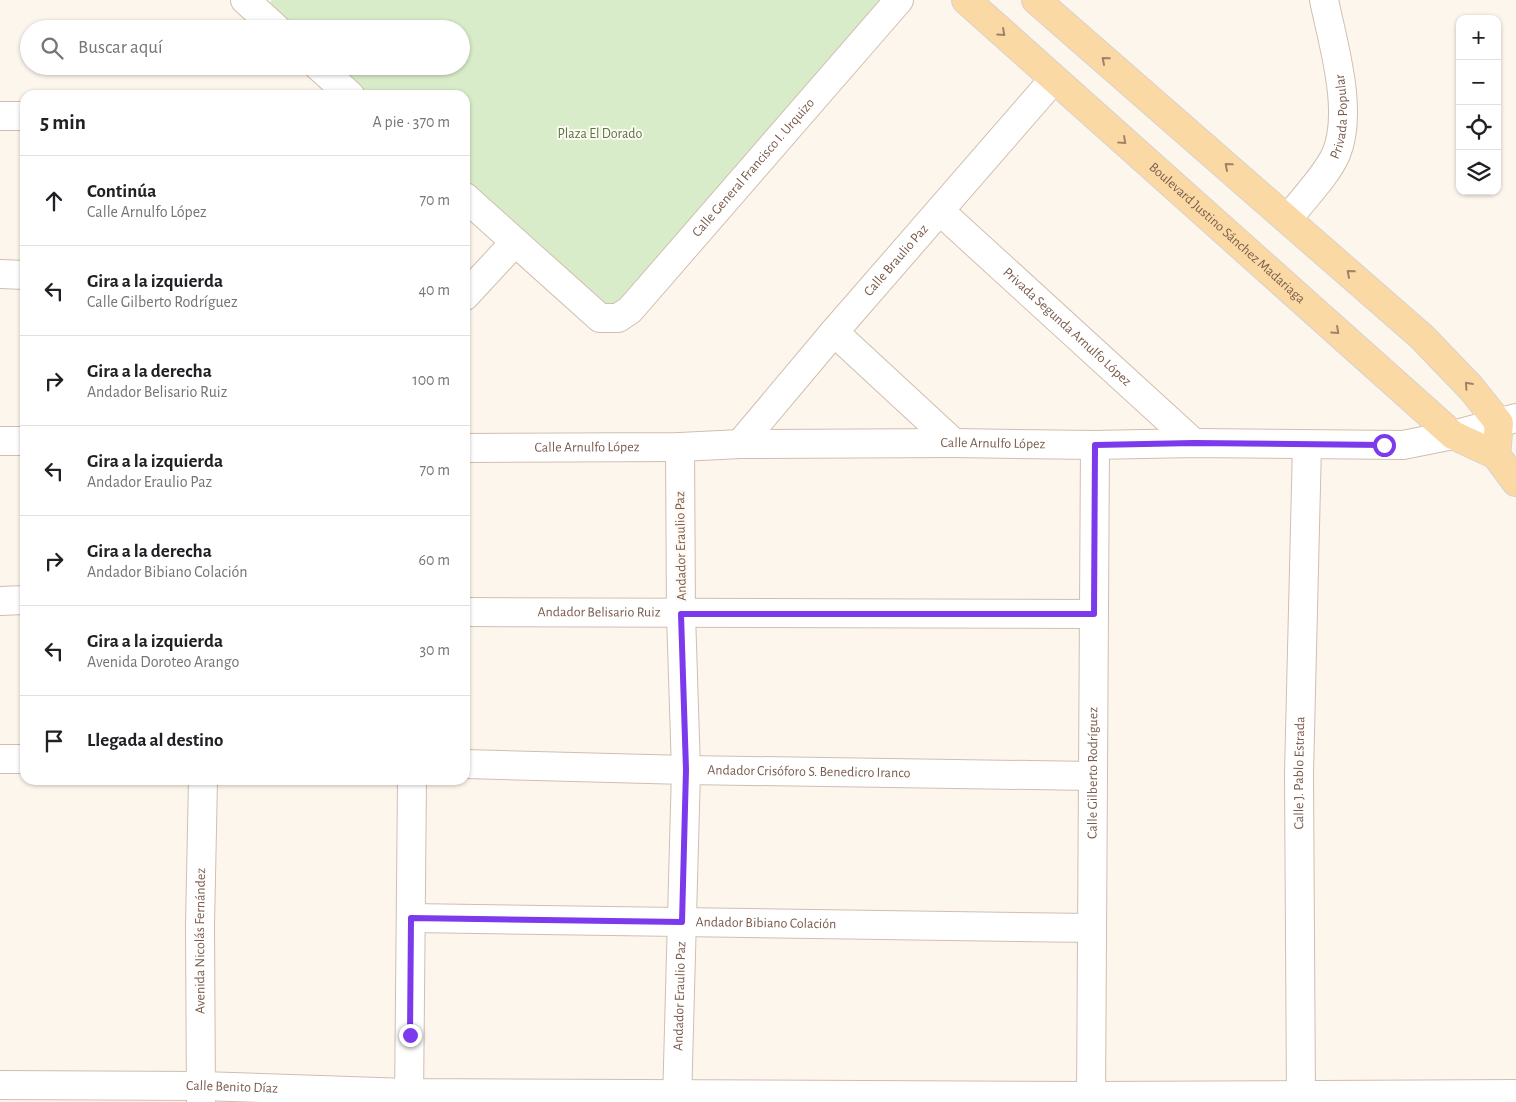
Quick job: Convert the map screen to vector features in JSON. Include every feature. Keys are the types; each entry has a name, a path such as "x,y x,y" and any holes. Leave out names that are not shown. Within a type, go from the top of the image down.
{"main road":[{"name":"Boulevard Justino Sánchez Madariaga","path":"966,0 1453,435 1496,455 1516,482"},
{"path":"1036,0 1288,218 1422,337 1471,388 1508,420 1496,455"}],"street":[{"name":"Calle General Francisco I. Urquizo","path":"515,242 600,318 618,318 630,310 900,0"},
{"name":"Privada Popular","path":"1288,218 1329,166 1336,153 1340,138 1343,114 1340,82 1324,0"},
{"path":"328,75 344,90"},
{"name":"Calle Braulio Paz","path":"740,444 834,332 1054,79"},
{"path":"0,116 20,116"},
{"path":"470,202 515,242 470,291"},
{"name":"Privada Segunda Arnulfo López","path":"940,211 1194,443"},
{"path":"0,274 20,275"},
{"path":"834,332 954,443"},
{"name":"Calle Arnulfo López","path":"470,448 954,443 1403,445 1453,435 1508,420"},
{"path":"0,441 20,441"},
{"name":"Calle Gilberto Rodríguez","path":"1091,1099 1095,445"},
{"name":"Calle J. Pablo Estrada","path":"1301,1099 1299,774 1307,445"},
{"name":"Andador Eraulio Paz","path":"677,1098 686,770 681,614 680,447"},
{"path":"0,601 20,600"},
{"name":"Andador Belisario Ruiz","path":"470,612 1094,614"},
{"path":"0,758 20,759"},
{"name":"Andador Crisóforo S. Benedicro Iranco","path":"470,764 686,770 1093,776"},
{"name":"Avenida Nicolás Fernández","path":"201,1094 200,925 204,785"},
{"path":"409,1098 412,785"},
{"name":"Andador Bibiano Colación","path":"411,918 1092,928"},
{"name":"Calle Benito Díaz","path":"0,1085 201,1094 409,1098 1301,1099 1516,1094"}],"green space":[{"name":"Plaza El Dorado","path":"272,0 893,0 616,316 470,198 470,90 350,90 334,75 470,75 470,20 273,20 263,11"}],"route":[{"path":"410,1035 411,918 682,922 686,770 681,614 1094,614 1095,445 1194,443 1384,445"}]}
